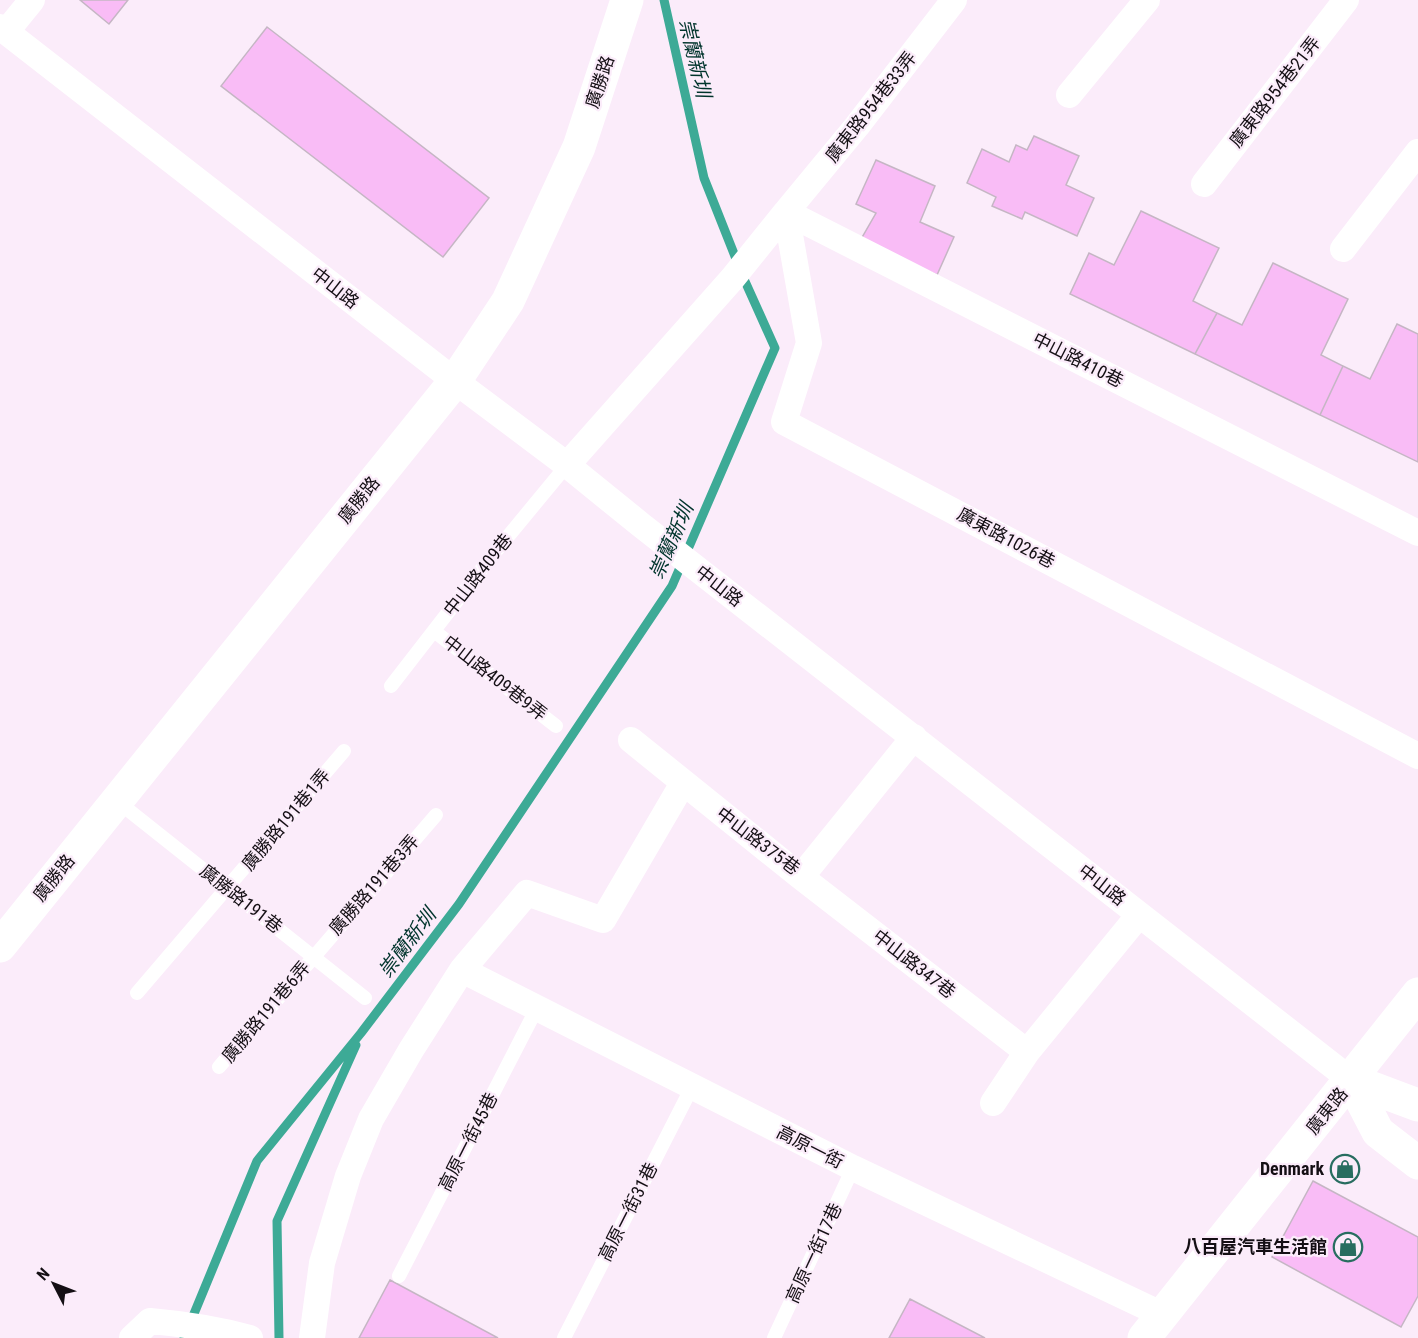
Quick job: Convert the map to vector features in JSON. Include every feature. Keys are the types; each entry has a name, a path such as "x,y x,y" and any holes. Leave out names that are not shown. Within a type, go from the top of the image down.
{"street":[{"path":"3,29 32,0"},
{"name":"廣勝路","path":"0,946 455,381 508,301 579,147 627,0"},
{"name":"廣東路954巷33弄","path":"786,212 857,126 954,0"},
{"path":"1069,95 1147,0"},
{"name":"廣東路954巷21弄","path":"1204,184 1346,0"},
{"name":"中山路","path":"3,29 455,381 567,465 1351,1080 1418,1105"},
{"path":"1343,249 1418,152"},
{"path":"567,465 732,279 786,212"},
{"name":"中山路410巷","path":"786,212 1418,533"},
{"name":"廣東路1026巷","path":"786,212 808,343 784,422 1418,756"},
{"name":"中山路375巷","path":"631,740 801,877 914,737"},
{"path":"312,1338 322,1263 348,1176 371,1119 411,1050 462,970 527,893 603,920 683,783"},
{"name":"中山路347巷","path":"801,877 1027,1052"},
{"path":"993,1102 1027,1052 1139,915"},
{"name":"高原一街","path":"462,970 853,1168 1154,1326"},
{"name":"廣東路","path":"1154,1326 1418,994"},
{"name":"中山路","path":"1351,1080 1378,1132 1418,1163"},
{"path":"132,1338 150,1322 180,1324 250,1338"}],"lane":[{"name":"中山路409巷","path":"391,686 567,465"},
{"name":"中山路409巷9弄","path":"434,630 556,726"},
{"name":"廣勝路191巷1弄","path":"137,993 344,751"},
{"name":"廣勝路191巷","path":"117,801 365,998"},
{"name":"廣勝路191巷3弄","path":"313,956 436,815"},
{"name":"廣勝路191巷6弄","path":"219,1067 313,956"},
{"name":"高原一街45巷","path":"399,1276 537,1008"},
{"name":"高原一街31巷","path":"564,1338 692,1087"},
{"name":"高原一街17巷","path":"774,1338 853,1168"}],"building":[{"path":"80,0 128,0 109,24"},
{"path":"267,27 489,198 443,257 221,86"},
{"path":"1034,136 1079,156 1066,185 1094,198 1077,236 1025,212 1022,219 992,206 996,197 967,183 982,149 1009,162 1016,145 1027,150"},
{"path":"876,160 935,186 920,222 954,237 937,275 860,241 876,213 856,204"},
{"path":"1141,211 1219,248 1193,301 1217,313 1195,354 1070,294 1089,253 1114,265"},
{"path":"1273,263 1348,299 1321,355 1343,366 1320,415 1195,354 1217,313 1242,325"},
{"path":"1397,324 1418,334 1418,462 1320,415 1343,366 1370,379"},
{"name":"八百屋汽車生活館","path":"1313,1181 1418,1237 1418,1296 1401,1327 1272,1257"},
{"path":"390,1280 498,1338 359,1338"},
{"path":"910,1299 985,1338 889,1338"}],"waterway":[{"name":"崇蘭新圳","path":"184,1338 257,1161 361,1033 459,904 672,586 775,348 744,279 704,178 664,0"},
{"name":"崇蘭新圳","path":"279,1338 277,1221 356,1045"}],"place":[{"name":"Denmark","path":"1345,1169"},
{"name":"八百屋汽車生活館","path":"1348,1247"}]}
